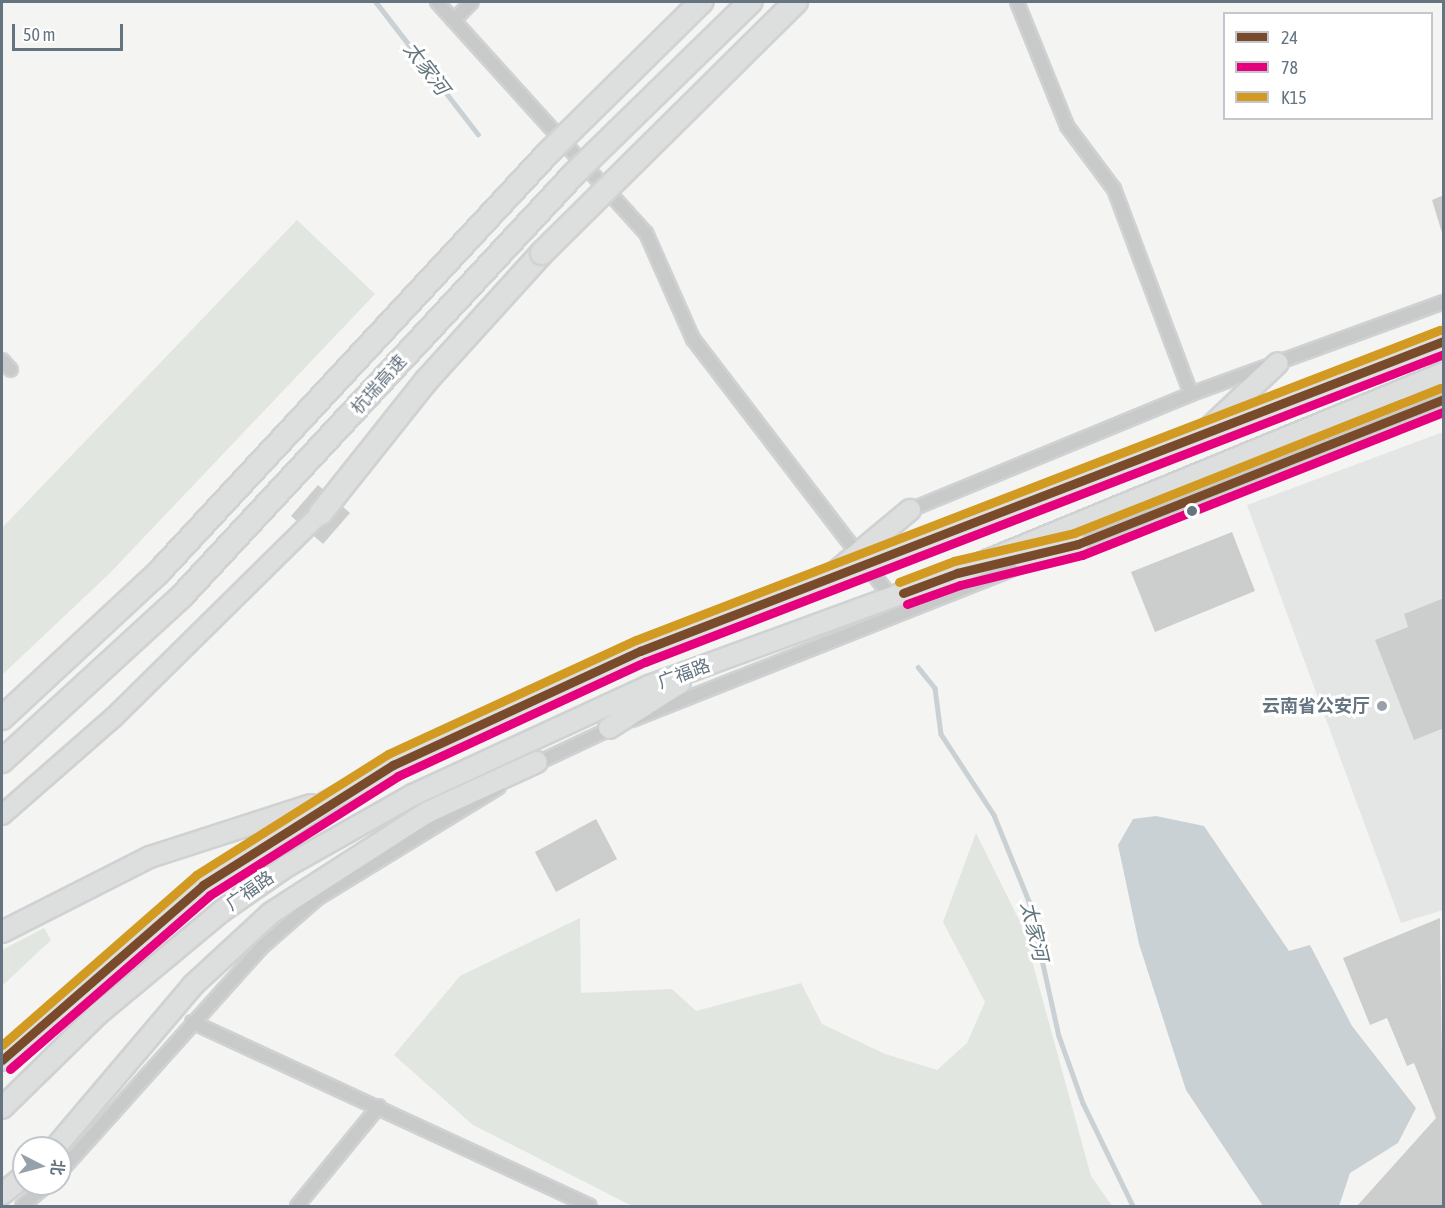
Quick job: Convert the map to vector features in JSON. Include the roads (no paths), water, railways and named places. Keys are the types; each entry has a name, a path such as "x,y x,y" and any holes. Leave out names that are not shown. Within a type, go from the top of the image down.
{"highway":[{"name":"杭瑞高速","path":"2,718 158,573 526,177 701,2"},
{"name":"杭瑞高速","path":"2,761 181,597 565,184 750,2"},
{"path":"321,513 426,381 542,254 796,2"}],"main road":[{"name":"广福路","path":"2,1060 153,924 327,802 487,718 640,651 825,581 861,559 1202,434 1443,341"},
{"path":"1202,434 1278,363"},
{"name":"广福路","path":"2,1108 38,1067 174,948 287,866 496,755 700,668 957,573 1443,373"},
{"path":"861,559 910,510"},
{"path":"2,815 114,717 321,513"},
{"path":"957,573 1078,544"},
{"path":"609,728 700,668"},
{"path":"65,1136 207,970 307,886 426,813 537,762"},
{"path":"2,932 177,846 327,802"}],"street":[{"path":"437,2 646,233 693,339 891,597"},
{"path":"454,20 472,2"},
{"path":"1017,2 1067,126 1114,189 1191,394"},
{"path":"910,510 1191,394 1443,302"},
{"path":"2,360 11,370"},
{"path":"72,1158 242,965 318,898 537,762 609,728 1443,399"},
{"path":"192,1022 380,1106 590,1206"},
{"path":"297,1206 380,1106"},
{"path":"22,1206 34,1196"}],"waterway":[{"name":"太家河","path":"376,2 478,134"},
{"name":"太家河","path":"918,667 935,688 941,734 994,815 1029,901 1059,1036 1083,1103 1133,1206"}],"place":[{"name":"云南省公安厅","path":"1382,706"}]}
